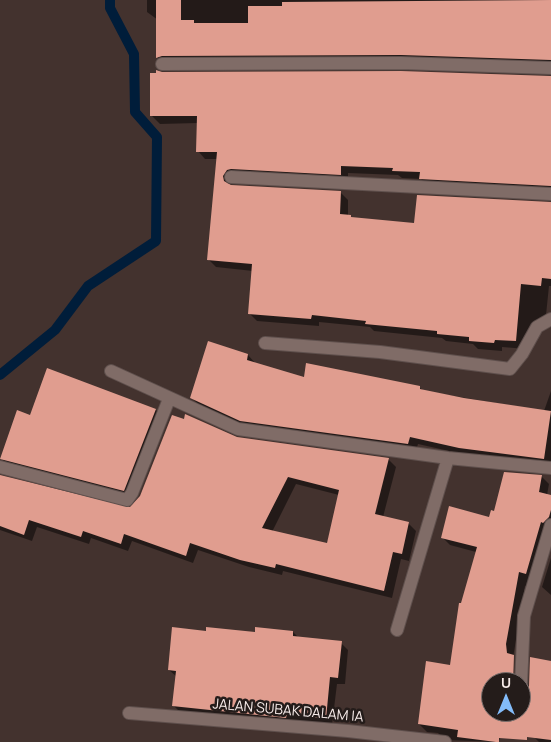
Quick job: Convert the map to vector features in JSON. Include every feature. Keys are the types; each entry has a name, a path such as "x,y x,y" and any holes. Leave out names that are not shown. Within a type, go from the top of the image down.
{"street":[{"path":"162,64 401,63 551,68"},
{"path":"231,176 551,194"},
{"path":"265,344 380,352 510,369 522,354 537,327 551,319"},
{"path":"111,371 238,429 257,434 448,458 551,468"},
{"path":"0,467 127,500 169,399"},
{"path":"397,630 448,458"},
{"path":"522,672 524,616 551,525"},
{"name":"JALAN SUBAK DALAM IA","path":"128,713 347,736 445,742"}],"building":[{"path":"156,0 181,0 181,20 194,20 194,23 248,23 248,6 282,6 282,2 551,0 551,60 401,55 162,56 156,58"},
{"path":"156,70 162,72 401,71 551,76 551,186 419,179 420,172 392,171 393,168 341,166 341,175 231,169 227,170 223,176 224,181 231,185 341,191 340,214 351,215 351,217 414,223 417,195 551,202 551,279 542,278 541,286 521,284 516,341 495,340 494,343 469,341 469,337 437,334 437,331 365,324 366,321 312,315 311,319 248,314 252,264 207,260 217,152 196,152 197,116 150,116 150,73 156,73"},
{"path":"208,341 248,354 247,360 304,377 306,363 420,386 420,389 464,398 551,411 544,459 459,448 410,437 408,444 240,421 190,398"},
{"path":"47,368 156,409 124,491 0,459 17,410 30,415"},
{"path":"185,414 237,437 389,458 375,514 409,522 402,554 393,552 384,591 276,564 275,568 240,560 190,543 186,556 124,534 121,544 83,531 81,537 29,520 24,535 0,526 0,475 130,507 140,496 172,415 184,419","holes":["288,477 339,490 327,543 262,528"]},
{"path":"504,472 542,475 539,492 551,495 551,510 549,517 543,523 541,522 526,574 519,572 506,644 507,653 514,655 513,672 481,672 481,722 531,722 530,657 551,661 551,740 527,737 527,740 499,738 499,742 496,742 457,737 458,730 418,724 426,661 450,665 459,603 461,603 477,547 441,538 449,506 489,517 491,510 494,511"},
{"path":"172,627 206,631 206,627 255,632 255,627 293,631 293,636 342,641 338,678 330,677 326,719 287,714 286,718 172,706 176,671 168,670"}],"waterway":[{"path":"0,375 55,330 88,286 156,241 157,137 135,112 134,54 110,8 110,0"}]}
